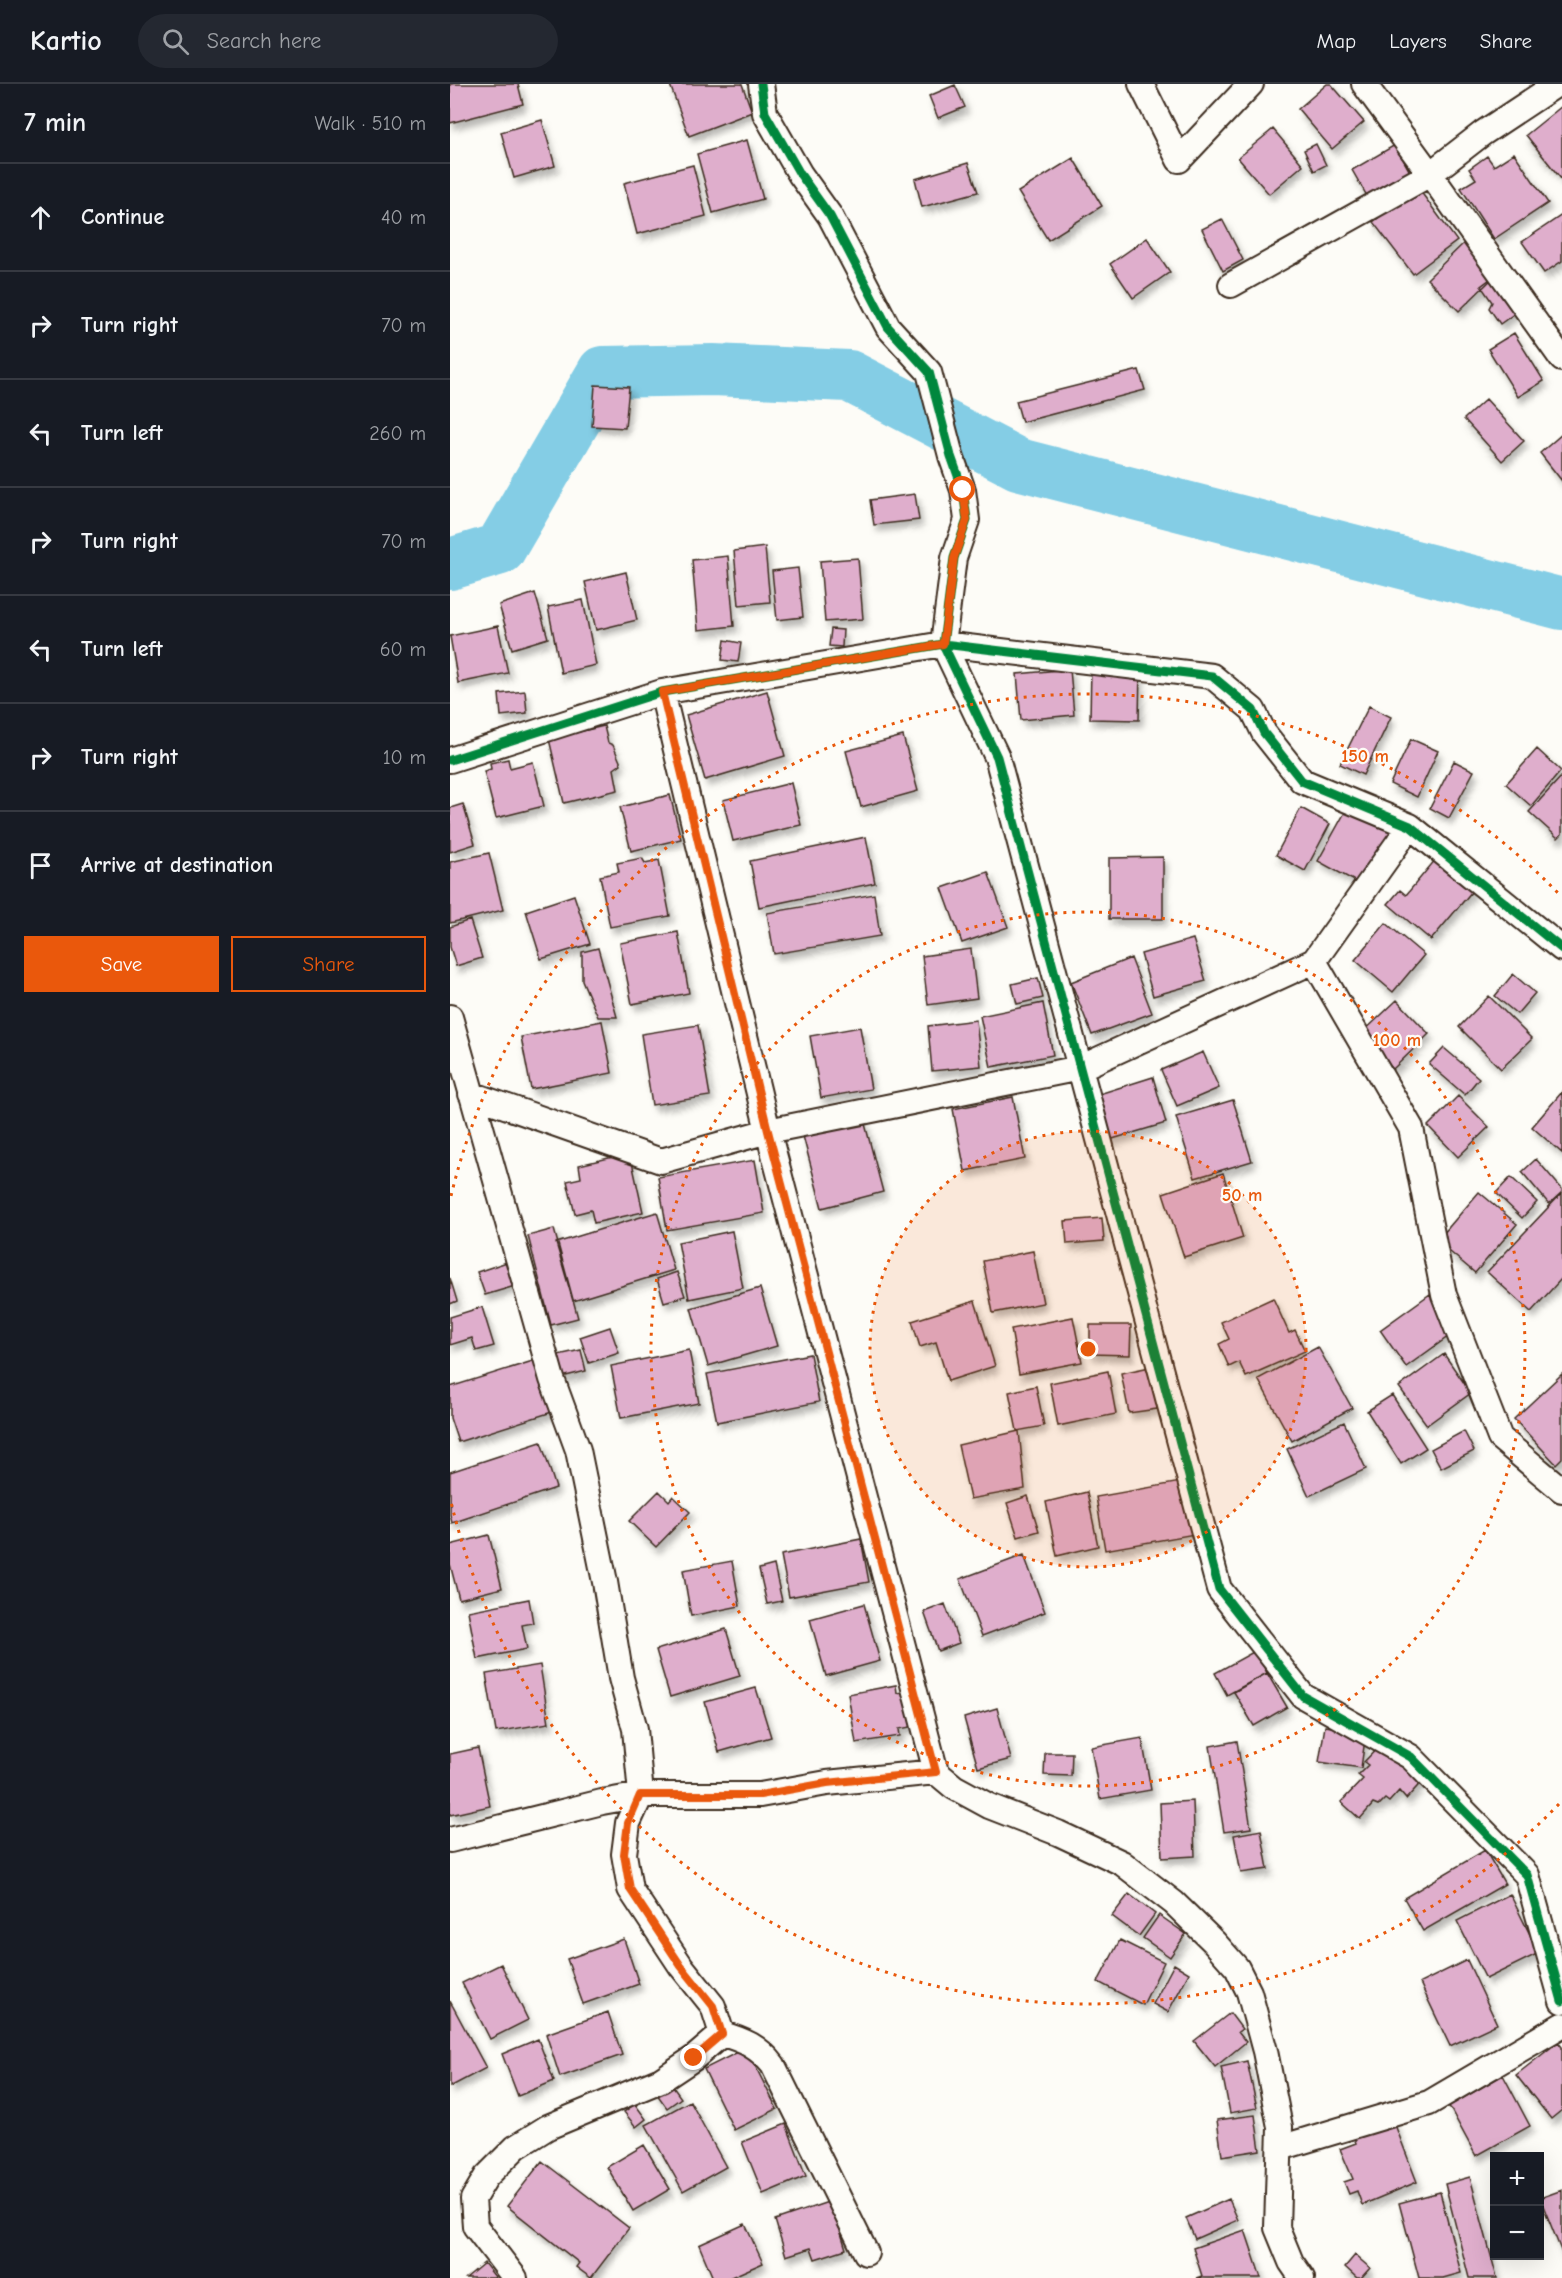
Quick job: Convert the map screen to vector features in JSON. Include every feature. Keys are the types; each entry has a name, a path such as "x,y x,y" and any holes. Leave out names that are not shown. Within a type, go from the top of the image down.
{"street":[{"path":"761,84 765,112 800,174 830,216 888,327 929,372 951,456 963,490 967,520 954,558 943,644 997,757 1219,1589 1304,1696 1411,1757 1527,1875 1562,2001"},
{"path":"1140,84 1179,160 1251,84"},
{"path":"1364,84 1562,359"},
{"path":"1231,285 1430,174 1483,133 1557,84"},
{"path":"450,760 662,692 943,644 1212,676 1253,710 1264,733 1302,781 1410,826 1562,949"},
{"path":"662,692 768,1131 936,1772 954,1786 990,1806 1058,1833 1122,1863 1174,1903 1237,1968 1249,1992 1265,2051 1280,2127 1277,2228 1291,2262 1302,2278"},
{"path":"471,1094 661,1161 768,1131 1080,1068 1314,962 1410,826"},
{"path":"1314,962 1411,1128 1444,1295 1500,1438 1562,1490"},
{"path":"450,1017 552,1379 578,1450 605,1582 621,1678 635,1729 640,1795 628,1823 624,1854 630,1889 681,1966 713,2006 722,2034"},
{"path":"450,1840 602,1802 640,1795 760,1795 827,1783 936,1772"},
{"path":"1280,2148 1429,2103 1562,2025"},
{"path":"722,2034 745,2040 762,2051 773,2065 867,2253"},
{"path":"515,2278 475,2226 473,2199 486,2177 516,2147 549,2127 661,2080 694,2058 722,2034"}],"building":[{"path":"450,84 518,84 523,104 450,123"},
{"path":"742,84 752,112 689,136 670,85"},
{"path":"1327,84 1331,84 1364,122 1332,149 1298,109"},
{"path":"955,85 965,107 938,118 929,96"},
{"path":"1562,106 1562,180 1526,135"},
{"path":"542,120 555,166 514,178 501,132"},
{"path":"1273,129 1303,165 1269,194 1238,158"},
{"path":"747,140 763,199 713,213 697,154"},
{"path":"1316,144 1326,165 1314,171 1304,150"},
{"path":"1395,145 1410,172 1367,196 1352,170"},
{"path":"1514,153 1548,203 1494,239 1461,188 1476,179 1469,169 1487,156 1494,166"},
{"path":"1073,158 1102,206 1048,240 1018,192"},
{"path":"968,163 978,192 922,207 915,179"},
{"path":"693,165 706,216 637,234 624,183"},
{"path":"1418,188 1457,241 1413,274 1373,222"},
{"path":"1562,215 1562,261 1544,273 1522,242"},
{"path":"1222,219 1243,260 1223,271 1202,229"},
{"path":"1147,238 1170,272 1133,298 1110,264"},
{"path":"1467,240 1498,273 1459,311 1427,279"},
{"path":"1498,273 1522,308 1500,324 1489,308 1492,302 1481,286"},
{"path":"1514,333 1544,381 1518,397 1488,349"},
{"path":"1139,370 1145,390 1022,422 1016,401"},
{"path":"595,385 629,387 625,428 592,426"},
{"path":"1486,399 1524,441 1502,461 1464,419"},
{"path":"1562,434 1562,481 1540,453"},
{"path":"915,494 919,520 874,525 870,500"},
{"path":"765,547 770,602 739,605 734,551"},
{"path":"728,556 734,626 698,630 692,560"},
{"path":"858,558 863,619 825,622 820,561"},
{"path":"798,568 803,617 777,620 772,571"},
{"path":"626,572 637,620 596,630 585,582"},
{"path":"535,593 548,638 512,649 499,605"},
{"path":"583,600 596,665 561,673 548,607"},
{"path":"498,626 508,673 458,683 450,636"},
{"path":"831,629 843,630 842,647 829,646"},
{"path":"725,640 741,643 738,662 722,660"},
{"path":"1091,667 1140,668 1139,720 1090,719"},
{"path":"1070,669 1074,715 1021,720 1017,674"},
{"path":"525,691 527,713 501,716 499,694"},
{"path":"767,691 785,756 705,780 686,715"},
{"path":"1369,706 1391,717 1363,775 1340,764"},
{"path":"604,726 608,743 613,745 621,764 614,769 618,790 564,803 549,739"},
{"path":"903,736 918,791 861,807 846,751"},
{"path":"1411,739 1438,751 1417,797 1390,784"},
{"path":"1537,749 1561,771 1531,806 1506,784"},
{"path":"508,759 510,768 533,762 544,806 496,818 484,771 491,769 490,763"},
{"path":"1454,761 1474,771 1449,818 1430,808"},
{"path":"1562,776 1562,834 1558,838 1529,812"},
{"path":"791,783 801,825 733,841 723,800"},
{"path":"670,795 681,839 631,851 620,807"},
{"path":"463,804 475,844 450,852 450,808"},
{"path":"1349,805 1392,828 1360,884 1318,861"},
{"path":"1301,808 1330,824 1305,871 1276,855"},
{"path":"866,837 875,883 759,907 750,861"},
{"path":"489,853 503,910 450,923 450,862"},
{"path":"1163,857 1163,919 1109,919 1109,858"},
{"path":"642,858 645,863 659,860 670,916 610,927 600,876 619,872 617,863"},
{"path":"1436,859 1473,890 1431,940 1388,904 1400,890 1406,895"},
{"path":"988,872 1008,927 962,943 942,888"},
{"path":"874,894 880,936 774,954 767,913"},
{"path":"574,895 590,944 541,959 526,911"},
{"path":"470,920 482,958 456,966 450,947 450,927"},
{"path":"1386,923 1424,955 1393,992 1355,960"},
{"path":"678,932 689,993 632,1004 620,943"},
{"path":"1193,939 1206,981 1153,996 1141,954"},
{"path":"598,948 617,1017 598,1017 582,980 582,952"},
{"path":"971,949 977,998 928,1005 922,956"},
{"path":"1131,958 1152,1013 1092,1035 1071,982"},
{"path":"1513,974 1535,993 1517,1014 1495,996"},
{"path":"1038,978 1043,998 1017,1004 1012,984"},
{"path":"1489,996 1532,1039 1501,1069 1459,1027"},
{"path":"1397,1000 1429,1034 1393,1069 1361,1034"},
{"path":"1043,1003 1053,1055 991,1067 980,1016"},
{"path":"976,1020 981,1066 932,1071 928,1026"},
{"path":"602,1021 612,1073 531,1089 521,1037"},
{"path":"698,1025 710,1096 652,1105 641,1034"},
{"path":"860,1027 871,1089 821,1098 810,1036"},
{"path":"1444,1048 1479,1078 1465,1095 1429,1064"},
{"path":"1203,1052 1219,1088 1177,1106 1161,1070"},
{"path":"1153,1077 1166,1123 1109,1140 1096,1095"},
{"path":"1562,1092 1562,1153 1532,1127"},
{"path":"1458,1096 1489,1127 1458,1157 1428,1126"},
{"path":"1013,1097 1025,1159 965,1171 953,1109"},
{"path":"1233,1100 1252,1161 1195,1178 1176,1117"},
{"path":"864,1120 883,1192 822,1208 803,1136"},
{"path":"630,1153 643,1212 594,1223 591,1210 575,1214 567,1181 581,1178 579,1165"},
{"path":"1536,1159 1562,1189 1562,1192 1549,1204 1522,1172"},
{"path":"755,1160 764,1213 667,1230 658,1177"},
{"path":"1223,1173 1243,1238 1184,1257 1163,1193"},
{"path":"1511,1177 1537,1202 1522,1218 1496,1193"},
{"path":"1479,1192 1517,1224 1475,1273 1437,1241"},
{"path":"1562,1193 1562,1278 1531,1312 1487,1272"},
{"path":"657,1212 674,1270 573,1301 556,1243"},
{"path":"1102,1218 1104,1241 1067,1244 1065,1221"},
{"path":"554,1229 578,1318 551,1325 528,1236"},
{"path":"732,1231 743,1288 689,1299 678,1242"},
{"path":"1033,1251 1043,1303 993,1313 983,1261"},
{"path":"507,1262 515,1286 485,1295 477,1272"},
{"path":"677,1272 685,1296 664,1302 657,1279"},
{"path":"450,1278 457,1301 450,1304"},
{"path":"760,1288 777,1346 708,1366 691,1308"},
{"path":"1430,1294 1456,1331 1406,1367 1380,1330"},
{"path":"1273,1298 1289,1333 1295,1330 1305,1351 1246,1377 1239,1362 1229,1367 1219,1344 1229,1339 1221,1322"},
{"path":"975,1301 995,1366 948,1381 936,1342 920,1347 912,1321"},
{"path":"482,1307 494,1346 476,1351 472,1338 450,1345 450,1317"},
{"path":"1073,1317 1082,1362 1019,1374 1011,1329"},
{"path":"1090,1325 1131,1325 1130,1355 1090,1354"},
{"path":"610,1327 619,1353 589,1363 580,1337"},
{"path":"1318,1347 1352,1408 1292,1441 1258,1379"},
{"path":"581,1350 586,1371 562,1377 558,1355"},
{"path":"689,1350 699,1403 621,1418 611,1366"},
{"path":"810,1354 819,1402 717,1422 707,1374"},
{"path":"1444,1354 1471,1393 1427,1425 1399,1387"},
{"path":"536,1360 552,1412 458,1442 450,1418 450,1387"},
{"path":"1150,1367 1157,1409 1129,1413 1121,1373"},
{"path":"1108,1371 1116,1414 1058,1426 1050,1383"},
{"path":"1562,1374 1562,1458 1556,1464 1514,1419"},
{"path":"1036,1386 1044,1426 1017,1431 1009,1392"},
{"path":"1392,1395 1426,1448 1401,1464 1367,1411"},
{"path":"1344,1422 1366,1469 1309,1496 1287,1449"},
{"path":"1019,1431 1025,1489 970,1499 958,1445"},
{"path":"1464,1431 1474,1451 1441,1468 1431,1449"},
{"path":"541,1442 556,1488 452,1523 450,1472"},
{"path":"1186,1481 1195,1534 1105,1550 1096,1497"},
{"path":"659,1491 669,1501 673,1496 690,1512 656,1547 629,1521"},
{"path":"1087,1492 1098,1546 1057,1556 1046,1502"},
{"path":"1028,1496 1039,1531 1018,1537 1007,1503"},
{"path":"489,1535 502,1588 459,1599 450,1564 450,1545"},
{"path":"861,1539 869,1582 789,1597 781,1555"},
{"path":"1024,1555 1045,1612 982,1636 960,1579"},
{"path":"732,1561 740,1606 691,1616 683,1570"},
{"path":"774,1565 782,1601 767,1604 759,1569"},
{"path":"529,1599 533,1623 522,1625 527,1649 477,1659 468,1611"},
{"path":"864,1604 880,1661 826,1676 810,1619"},
{"path":"945,1604 959,1643 938,1651 924,1612"},
{"path":"726,1629 740,1676 670,1697 656,1650"},
{"path":"1255,1651 1267,1673 1227,1695 1215,1673"},
{"path":"540,1665 549,1723 496,1732 486,1674"},
{"path":"1267,1673 1287,1707 1254,1726 1234,1692"},
{"path":"896,1685 897,1693 909,1691 916,1726 899,1729 900,1736 856,1743 848,1694"},
{"path":"756,1688 771,1737 719,1752 705,1702"},
{"path":"997,1708 1011,1759 978,1768 964,1718"},
{"path":"1325,1726 1366,1732 1361,1768 1319,1762"},
{"path":"1142,1738 1151,1790 1100,1799 1091,1747"},
{"path":"1385,1740 1425,1778 1406,1799 1399,1791 1389,1802 1385,1799 1378,1806 1373,1804 1360,1819 1341,1802 1363,1779 1358,1775 1368,1765 1364,1762"},
{"path":"1237,1741 1251,1828 1224,1832 1210,1746"},
{"path":"478,1748 490,1806 450,1815 450,1754"},
{"path":"1045,1753 1072,1753 1071,1776 1044,1775"},
{"path":"1193,1801 1195,1856 1162,1858 1160,1803"},
{"path":"1261,1830 1268,1869 1241,1873 1234,1835"},
{"path":"1485,1850 1505,1884 1423,1931 1404,1898"},
{"path":"1129,1894 1155,1914 1139,1936 1112,1916"},
{"path":"1510,1894 1539,1953 1486,1979 1457,1921"},
{"path":"1159,1915 1186,1934 1170,1957 1143,1938"},
{"path":"624,1939 639,1984 583,2004 567,1959"},
{"path":"1120,1940 1164,1962 1143,2005 1098,1982"},
{"path":"1467,1960 1497,2024 1450,2046 1420,1983"},
{"path":"501,1964 528,2020 490,2039 462,1983"},
{"path":"1174,1964 1189,1973 1168,2012 1153,2004"},
{"path":"450,2001 486,2068 450,2087"},
{"path":"608,2012 622,2055 560,2077 546,2034"},
{"path":"1230,2013 1242,2029 1238,2032 1246,2042 1215,2067 1194,2041"},
{"path":"538,2039 554,2081 518,2096 502,2054"},
{"path":"1558,2042 1562,2047 1562,2110 1551,2119 1516,2075"},
{"path":"746,2048 777,2109 734,2130 704,2069"},
{"path":"1247,2061 1257,2108 1230,2113 1221,2067"},
{"path":"1503,2075 1530,2126 1476,2156 1449,2106"},
{"path":"668,2080 681,2098 667,2108 654,2090"},
{"path":"690,2101 726,2167 683,2191 646,2125"},
{"path":"635,2104 646,2119 636,2127 624,2112"},
{"path":"1255,2115 1260,2150 1222,2156 1217,2120"},
{"path":"1394,2122 1417,2182 1362,2205 1357,2191 1349,2194 1344,2182 1353,2179 1340,2149 1356,2143 1354,2138"},
{"path":"786,2124 806,2176 763,2194 742,2142"},
{"path":"644,2145 670,2189 633,2211 607,2167"},
{"path":"542,2161 629,2228 591,2278 576,2267 579,2263 507,2206"},
{"path":"1470,2177 1490,2252 1490,2260 1492,2260 1497,2278 1469,2278 1445,2184"},
{"path":"1562,2190 1562,2253 1544,2208 1544,2197"},
{"path":"1440,2192 1461,2273 1443,2278 1419,2278 1399,2203"},
{"path":"1229,2199 1238,2220 1195,2239 1186,2218"},
{"path":"831,2201 846,2249 815,2259 811,2248 786,2256 775,2220"},
{"path":"745,2224 763,2263 729,2278 713,2278 699,2245"},
{"path":"1245,2230 1261,2278 1196,2278 1202,2276 1193,2248"},
{"path":"1355,2255 1370,2268 1361,2278 1357,2278 1345,2267"},
{"path":"484,2263 496,2278 466,2278"}],"waterway":[{"path":"450,564 500,549 603,372 713,370 849,376 1018,464 1562,604"}],"cycle path":[{"path":"761,84 765,113 800,174 830,216 888,327 929,372 951,456 963,490 967,520 954,558 943,644 997,757 1219,1589 1303,1696 1411,1757 1527,1875 1562,2001"},
{"path":"450,760 662,692 943,644 1212,676 1253,710 1264,733 1302,781 1410,826 1562,949"}],"route":[{"path":"694,2058 722,2034 713,2006 681,1966 630,1889 624,1854 628,1823 640,1795 760,1795 827,1783 936,1772 768,1131 662,692 943,644 954,558 967,520 963,490"}]}
